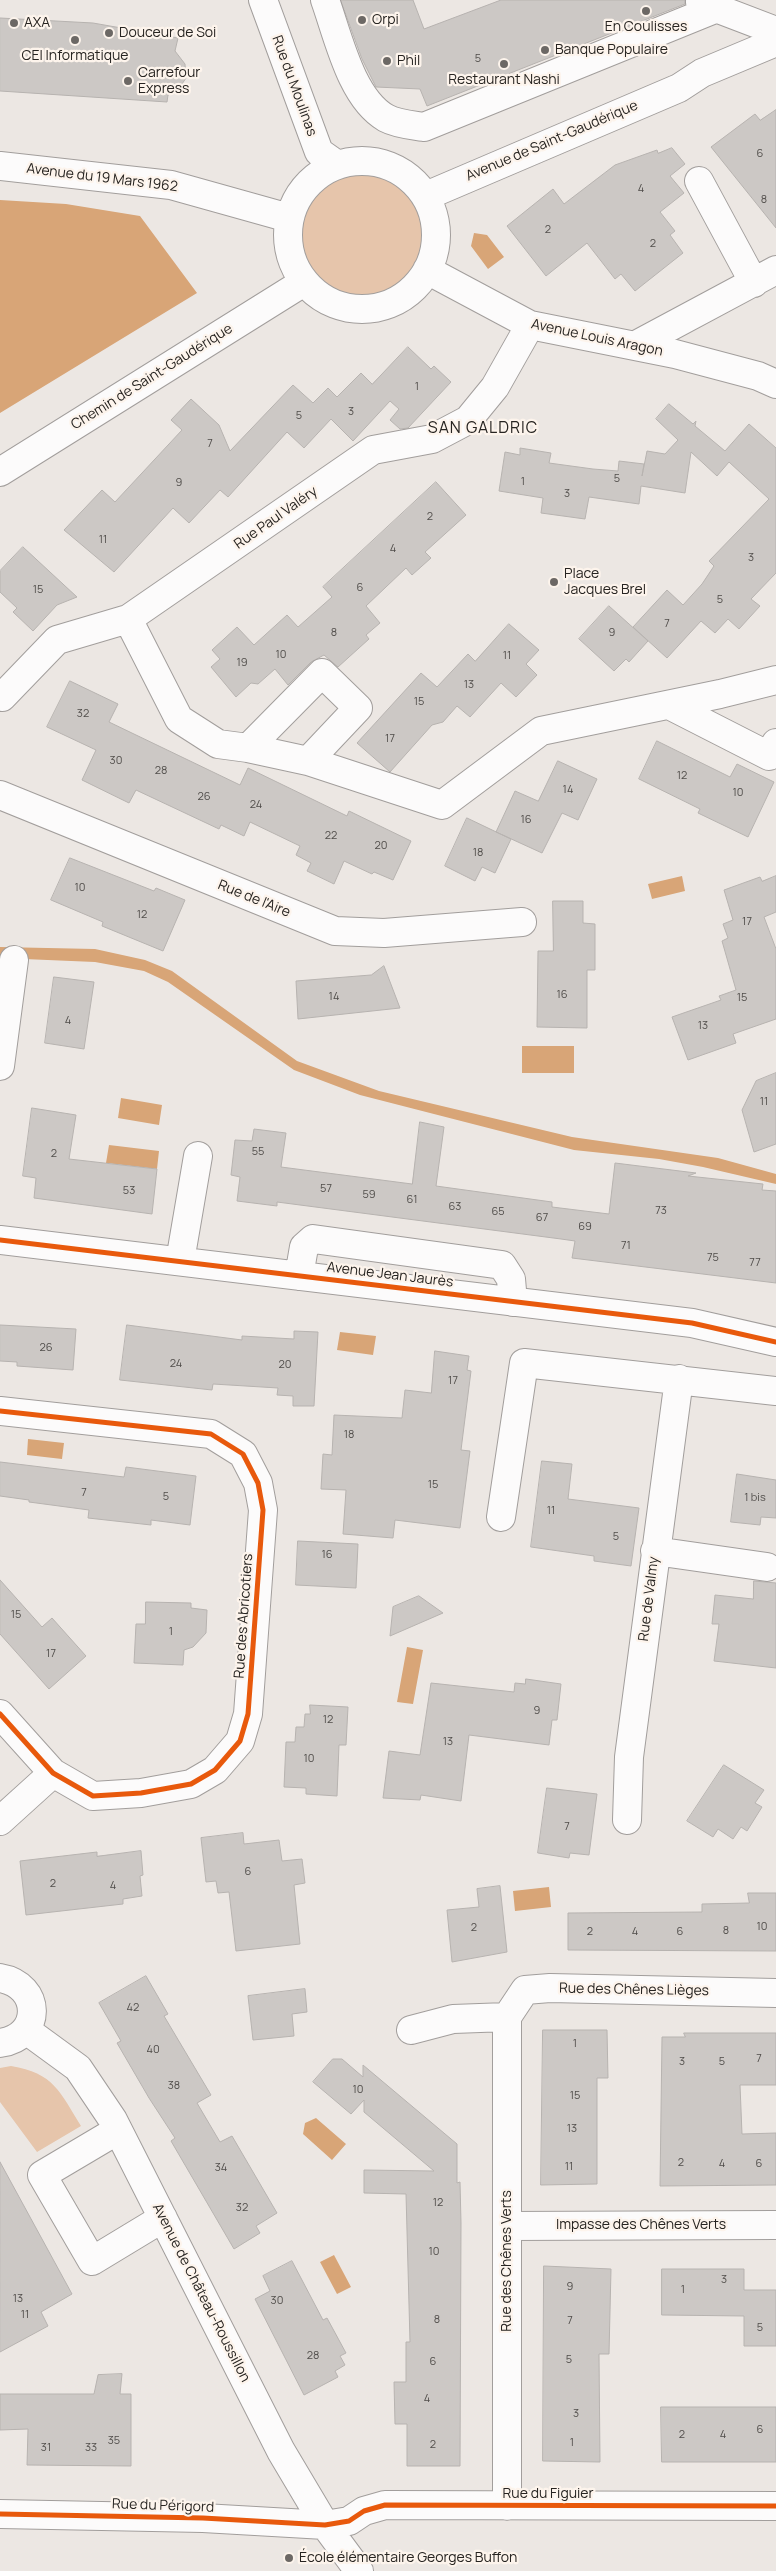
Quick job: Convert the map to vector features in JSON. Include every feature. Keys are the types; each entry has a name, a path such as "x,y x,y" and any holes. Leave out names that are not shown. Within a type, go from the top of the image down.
{"street":[{"name":"Rue du Moulinas","path":"263,0 319,152 336,164"},
{"path":"325,0 356,84 367,101 386,118 424,127 706,4 776,31"},
{"name":"Avenue de Saint-Gaudérique","path":"426,196 679,88 702,73 776,42"},
{"name":"Avenue de Saint-Gaudérique","path":"679,88 705,87 776,60"},
{"path":"360,160 375,161 401,171 426,196 435,220 436,246 427,270 412,290 390,303 375,308 359,310 338,306 319,297 304,282 292,263 287,241 289,218 295,200 306,185 320,173 336,164 360,160"},
{"name":"Avenue du 19 Mars 1962","path":"0,166 52,170 172,185 289,218"},
{"path":"636,346 765,276 699,181"},
{"name":"Avenue Louis Aragon","path":"427,270 530,325 636,346 758,376 776,384"},
{"name":"Chemin de Saint-Gaudérique","path":"0,472 304,282"},
{"name":"Rue Paul Valéry","path":"2,697 56,640 128,619 373,450 432,438 468,420 495,387 530,325"},
{"path":"128,619 179,719 218,744 248,748 308,761 442,805 542,731 669,705 776,680"},
{"path":"248,748 322,672 358,708 308,761"},
{"path":"669,705 769,756 776,743"},
{"name":"Rue de l'Aire","path":"0,795 335,931 384,933 522,922"},
{"path":"0,1066 14,960"},
{"path":"180,1261 198,1156"},
{"path":"299,1276 304,1247 313,1239 502,1265 511,1279 513,1302"},
{"name":"Avenue Jean Jaurès","path":"0,1240 692,1323 776,1342"},
{"path":"502,1517 524,1363 776,1391"},
{"name":"Rue de Valmy","path":"627,1820 629,1757 655,1552 680,1379"},
{"name":"Rue des Abricotiers","path":"0,1411 211,1434 242,1454 258,1483 263,1510 248,1714 240,1741 215,1770 192,1784 141,1793 92,1796 52,1773 0,1714"},
{"path":"655,1552 767,1567"},
{"path":"0,1821 52,1773"},
{"path":"0,1978 19,1984 31,2001 31,2021 26,2030 19,2037 0,2043"},
{"name":"Rue des Chênes Lièges","path":"507,2017 525,1990 550,1988 776,1993"},
{"path":"411,2030 453,2019 507,2017"},
{"name":"Rue des Chênes Verts","path":"507,2017 507,2506"},
{"name":"Avenue de Château-Roussillon","path":"26,2030 78,2068 118,2130 281,2451 325,2525 359,2571"},
{"path":"118,2130 42,2175 92,2261 163,2218"},
{"name":"Impasse des Chênes Verts","path":"507,2226 776,2225"},
{"name":"Rue du Figuier","path":"325,2525 349,2521 364,2512 386,2505 776,2506"},
{"name":"Rue du Périgord","path":"0,2514 203,2518 325,2525"}],"shaded area":[{"path":"362,161 390,166 415,182 431,207 436,235 431,263 415,288 390,304 362,309 334,304 309,288 293,263 288,235 293,207 309,182 334,166"},
{"path":"0,200 66,204 140,216 197,293 0,413"},
{"path":"474,233 487,235 504,257 488,269 471,246"},
{"path":"682,876 685,891 652,899 648,884"},
{"path":"0,947 95,949 145,960 172,971 297,1061 379,1091 572,1137 718,1158 776,1174 776,1184 659,1159 574,1150 360,1095 294,1070 168,982 144,971 95,962 0,958"},
{"path":"522,1046 574,1046 574,1073 522,1073"},
{"path":"121,1098 162,1105 159,1125 118,1118"},
{"path":"109,1145 159,1151 157,1169 106,1163"},
{"path":"340,1332 376,1336 373,1355 337,1350"},
{"path":"28,1439 64,1443 62,1459 27,1455"},
{"path":"407,1647 423,1650 413,1704 397,1702"},
{"path":"549,1887 551,1907 515,1911 513,1891"},
{"path":"11,2066 25,2069 47,2079 61,2094 81,2126 37,2152 0,2102 0,2068"},
{"path":"316,2118 346,2144 332,2160 303,2134 305,2123"},
{"path":"334,2255 351,2287 337,2294 320,2262"}],"building":[{"path":"341,0 413,0 424,29 501,0 685,0 685,4 427,106 420,89 376,87 362,59"},
{"path":"0,18 93,23 178,38 175,51 185,64 186,78 178,90 168,95 167,102 0,91"},
{"path":"776,110 776,228 711,147 755,114 760,120"},
{"path":"672,148 685,164 670,176 684,193 660,212 675,231 670,235 683,253 635,291 621,274 615,279 587,243 546,276 507,226 553,189 564,204 615,165 657,150 658,153"},
{"path":"408,347 431,369 434,366 451,382 408,428 400,429 390,420 399,409 390,401 353,441 331,419 304,448 287,432 228,497 220,490 189,523 173,508 114,572 64,530 102,490 115,502 182,430 171,420 191,399 219,425 230,451 293,385 313,403 328,388 337,397 361,373 372,384"},
{"path":"669,404 693,424 696,421 695,426 725,451 749,424 776,448 776,573 751,599 760,606 739,629 728,619 715,633 701,621 667,658 633,627 667,590 683,605 702,584 714,566 709,561 769,499 729,462 717,476 691,452 685,493 641,486 639,504 589,497 585,519 541,513 543,498 499,491 505,452 520,455 520,448 551,453 549,463 593,469 618,471 619,461 644,464 642,476 647,451 665,454 678,440 656,419"},
{"path":"436,482 466,515 425,552 431,558 412,575 406,568 366,606 380,623 366,635 369,639 338,667 324,655 311,662 288,685 275,669 258,684 251,683 236,697 211,667 220,659 212,650 237,627 254,645 287,615 298,627 332,597 323,587"},
{"path":"23,547 77,597 57,605 33,631 13,612 17,608 0,592 0,571"},
{"path":"609,606 648,641 629,662 626,659 614,671 579,639"},
{"path":"509,624 539,650 526,664 537,675 516,697 501,683 470,717 457,706 443,722 432,725 390,772 357,743 421,673 437,687 468,654 475,661"},
{"path":"70,681 118,704 109,722 240,785 248,768 347,816 349,811 411,841 393,880 374,872 372,874 344,861 334,884 307,871 311,863 296,855 300,846 250,822 244,836 221,825 219,829 136,790 129,803 82,780 96,750 47,727"},
{"path":"657,741 730,777 737,764 774,782 748,837 698,813 700,809 639,779"},
{"path":"558,761 597,779 578,820 562,813 542,853 496,832 515,791 538,801"},
{"path":"467,818 511,839 495,873 482,867 475,881 445,866"},
{"path":"70,858 154,891 156,888 185,900 163,951 102,926 103,922 51,900"},
{"path":"776,876 776,912 764,917 776,949 776,1019 733,1034 736,1043 688,1060 672,1017 721,1000 719,996 736,990 722,941 728,938 723,924 733,920 724,890 760,877 762,881"},
{"path":"553,901 583,901 583,923 595,924 595,970 587,970 587,1028 537,1027 538,951 553,951"},
{"path":"384,966 400,1008 298,1019 296,981 371,975"},
{"path":"54,977 94,982 84,1049 45,1043"},
{"path":"776,1073 776,1144 754,1152 742,1110 756,1081"},
{"path":"32,1108 76,1115 69,1159 157,1169 152,1214 34,1198 36,1178 23,1176"},
{"path":"420,1122 444,1127 436,1186 552,1202 552,1207 609,1214 615,1163 696,1173 688,1176 763,1184 762,1190 776,1191 776,1283 572,1258 575,1241 277,1202 277,1206 237,1201 240,1177 231,1175 235,1140 252,1141 254,1129 286,1133 281,1167 412,1184"},
{"path":"0,1325 76,1329 73,1370 17,1366 17,1362 0,1361"},
{"path":"127,1325 242,1340 242,1336 294,1339 294,1331 318,1332 314,1406 293,1406 293,1396 277,1395 278,1388 213,1384 212,1390 120,1380"},
{"path":"435,1351 469,1356 467,1370 471,1371 461,1450 470,1451 460,1528 395,1520 393,1538 343,1534 346,1490 321,1489 323,1454 332,1455 334,1415 402,1418 405,1390 431,1393"},
{"path":"542,1461 572,1464 568,1499 639,1508 631,1566 594,1561 594,1556 531,1547"},
{"path":"0,1462 124,1477 126,1467 196,1476 190,1525 151,1520 151,1525 88,1518 89,1510 0,1496"},
{"path":"737,1474 776,1480 776,1518 761,1517 760,1525 731,1522"},
{"path":"298,1541 358,1544 356,1588 296,1585"},
{"path":"0,1580 42,1627 52,1618 86,1656 49,1689 0,1634"},
{"path":"754,1581 776,1583 776,1668 714,1661 719,1624 712,1624 715,1595 753,1599"},
{"path":"419,1596 443,1613 390,1636 393,1607"},
{"path":"146,1602 191,1603 191,1608 207,1610 206,1633 193,1647 184,1650 183,1665 134,1663 136,1624 145,1624"},
{"path":"526,1679 561,1684 557,1720 552,1720 549,1745 469,1735 461,1801 421,1795 420,1800 383,1798 389,1751 420,1755 431,1683 514,1692 515,1683 525,1684"},
{"path":"310,1705 348,1707 346,1745 339,1745 337,1796 306,1794 306,1788 284,1787 286,1742 295,1742 296,1727 304,1727 305,1714 310,1714"},
{"path":"724,1765 764,1790 755,1803 762,1807 747,1831 741,1827 733,1839 718,1829 713,1837 687,1821"},
{"path":"547,1788 597,1794 589,1855 570,1853 569,1858 538,1853"},
{"path":"243,1833 244,1844 279,1840 282,1861 302,1859 305,1883 294,1885 300,1944 236,1951 229,1892 218,1893 216,1881 206,1882 201,1838"},
{"path":"141,1851 143,1875 140,1876 142,1896 123,1899 123,1904 26,1915 20,1861 97,1852 97,1856"},
{"path":"500,1886 507,1952 452,1962 447,1910 479,1907 477,1889"},
{"path":"748,1893 776,1893 776,1951 568,1950 568,1913 702,1912 702,1904 749,1903"},
{"path":"146,1976 168,2014 164,2016 211,2095 197,2103 220,2142 232,2136 277,2213 256,2226 260,2233 234,2249 171,2141 175,2138 117,2043 121,2041 99,2003"},
{"path":"305,1989 307,2012 292,2014 294,2036 253,2040 248,1996"},
{"path":"543,2030 607,2030 608,2078 597,2078 597,2184 541,2185"},
{"path":"684,2033 776,2033 776,2085 740,2085 742,2134 776,2133 776,2185 660,2186 662,2037 685,2037"},
{"path":"333,2059 342,2059 363,2077 363,2065 457,2144 457,2183 460,2182 461,2223 460,2466 407,2466 407,2424 395,2424 394,2382 406,2382 406,2342 410,2342 406,2194 364,2193 364,2170 434,2171 364,2112 364,2100 351,2114 313,2082"},
{"path":"0,2162 72,2294 41,2312 48,2326 0,2352"},
{"path":"292,2261 323,2320 327,2318 346,2353 340,2356 345,2365 335,2371 338,2377 304,2395 255,2299 270,2291 263,2276"},
{"path":"544,2266 611,2269 609,2354 599,2354 600,2462 543,2461"},
{"path":"662,2269 744,2269 744,2290 776,2290 776,2346 744,2346 744,2316 662,2315"},
{"path":"122,2374 120,2394 131,2394 131,2466 27,2465 28,2429 0,2430 0,2394 94,2394 98,2375"},
{"path":"661,2407 776,2407 776,2462 662,2462"}],"cycle path":[{"path":"0,1240 692,1323 776,1342"},
{"path":"0,1411 211,1434 243,1454 258,1483 263,1510 248,1714 240,1741 215,1770 191,1784 141,1793 93,1796 53,1773 0,1714"},
{"path":"0,2514 203,2518 325,2525 349,2521 364,2511 385,2505 776,2506"}],"place":[{"name":"En Coulisses","path":"646,11"},
{"name":"Orpi","path":"362,20"},
{"name":"AXA","path":"14,23"},
{"name":"Douceur de Soi","path":"109,33"},
{"name":"CEI Informatique","path":"75,40"},
{"name":"Banque Populaire","path":"545,50"},
{"name":"Phil","path":"387,61"},
{"name":"Restaurant Nashi","path":"504,64"},
{"name":"Carrefour Express","path":"128,81"},
{"name":"Place Jacques Brel","path":"554,582"},
{"name":"École élémentaire Georges Buffon","path":"289,2558"}],"district":[{"name":"SAN GALDRIC","path":"483,429"}]}
